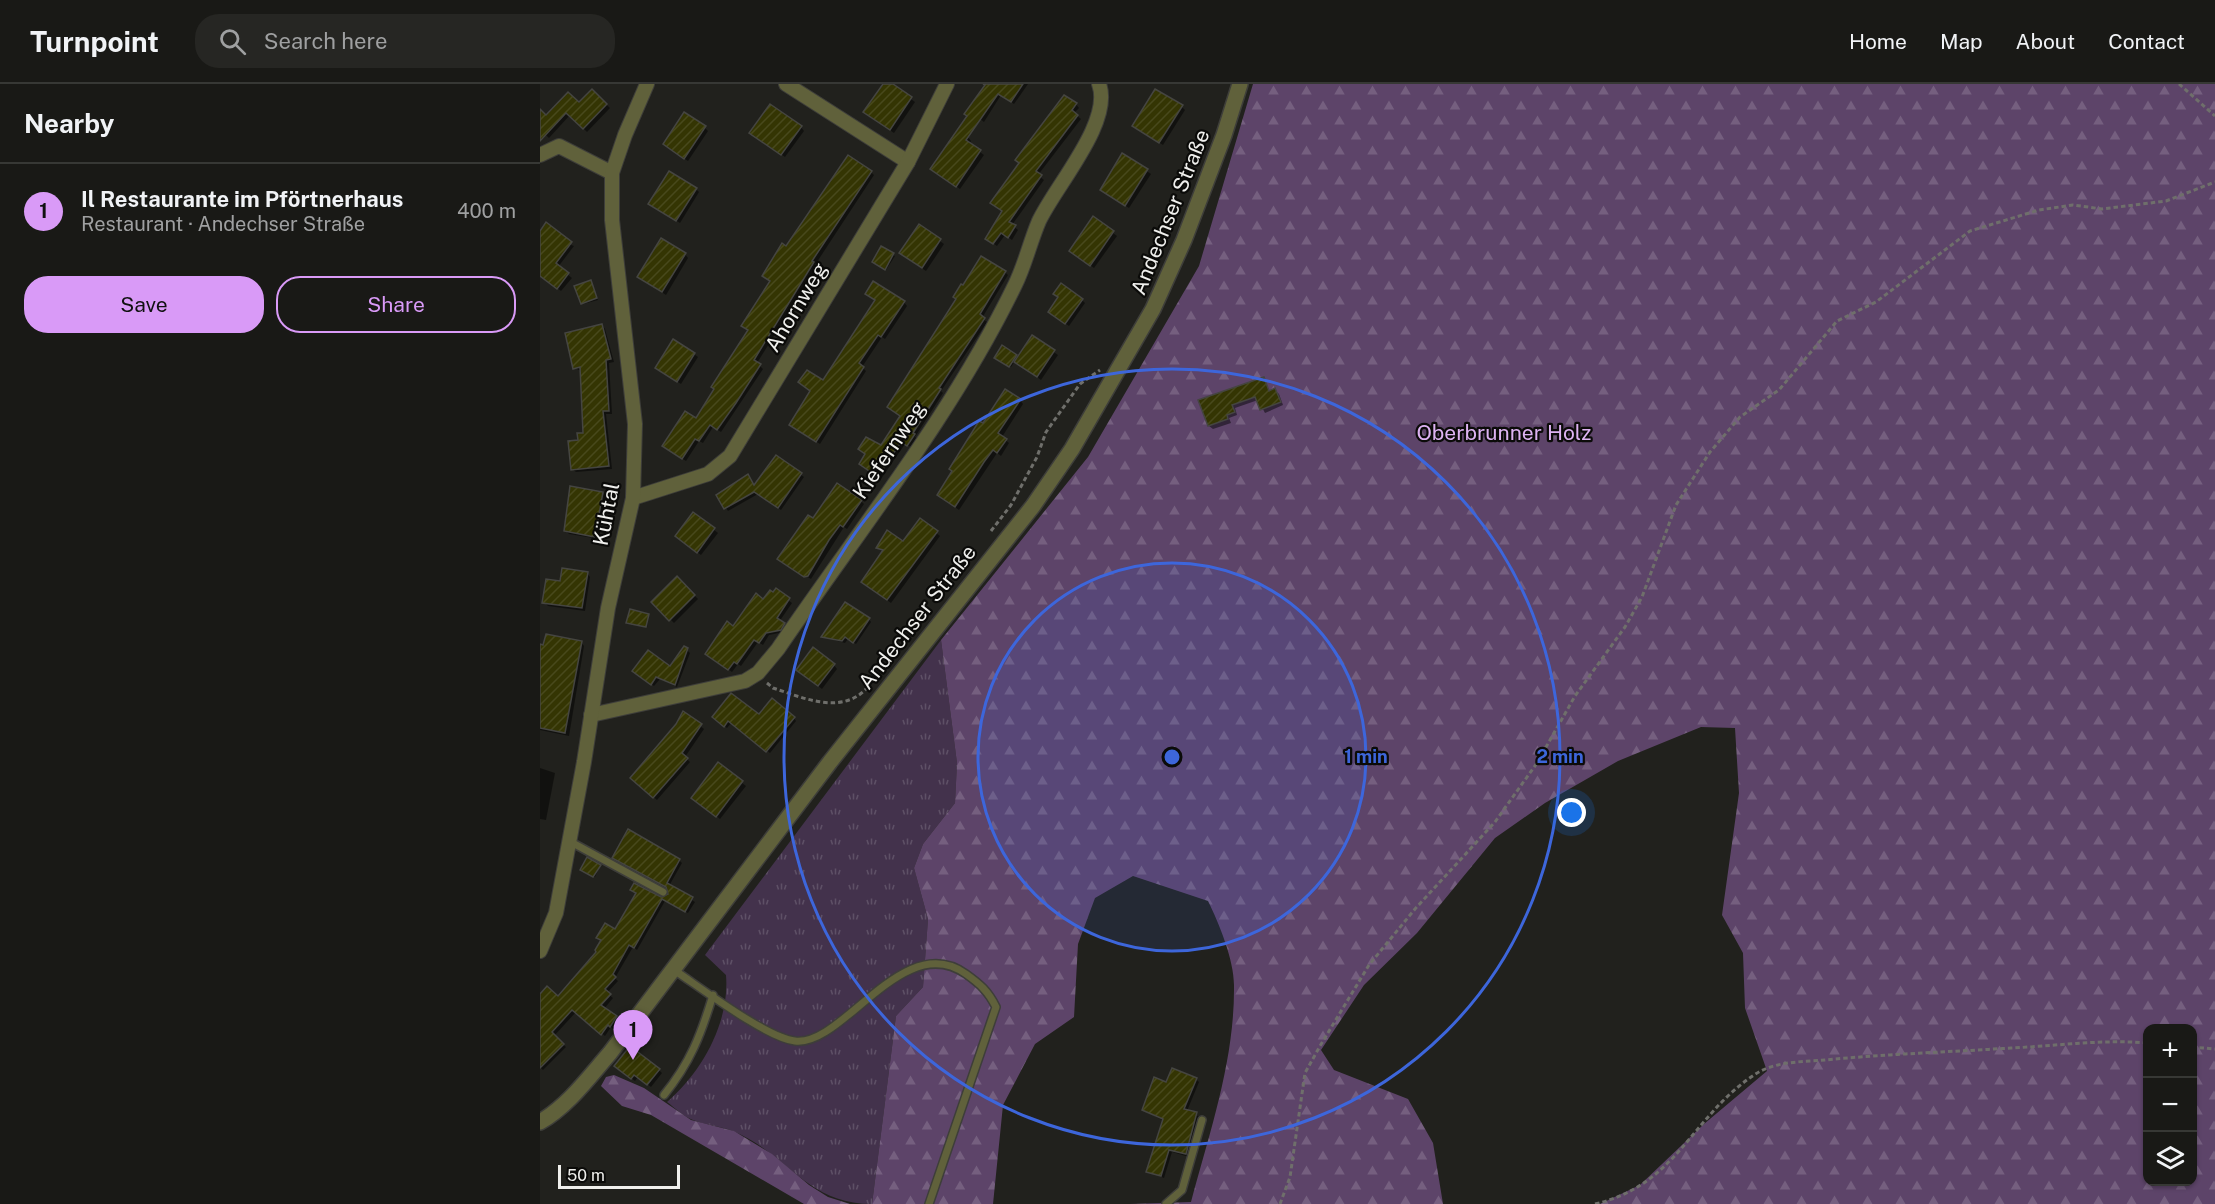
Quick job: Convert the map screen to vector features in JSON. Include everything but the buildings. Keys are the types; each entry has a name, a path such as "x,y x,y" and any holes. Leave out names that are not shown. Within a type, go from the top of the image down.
{"street":[{"name":"Kühtal","path":"540,951 556,914 608,608 633,498 635,424 612,220 612,173 624,135 647,84"},
{"path":"786,84 908,162"},
{"name":"Ahornweg","path":"633,498 708,474 730,456 908,162 947,84"},
{"name":"Kiefernweg","path":"591,715 745,681 758,673 778,650 964,376 1016,283 1039,222 1096,123 1102,100 1099,84"},
{"name":"Andechser Straße","path":"540,1122 552,1115 579,1089 674,970 830,762 1033,506 1072,449 1153,309 1184,240 1224,135 1240,84"},
{"path":"540,155 559,146 612,173"}],"lane":[{"path":"569,841 663,892"},
{"path":"674,970 774,1035 796,1041 810,1040 827,1030 880,989 919,965 942,964 958,969 988,991 996,1007 929,1204"},
{"path":"664,1095 684,1070 703,1029 712,995"},
{"path":"1166,1204 1182,1190 1202,1120"}],"path":[{"path":"2179,84 2215,116"},
{"path":"1280,1204 1290,1177 1305,1073 1320,1046 1369,965 1414,909 1495,822 1537,763 1575,696 1625,627 1642,597 1676,505 1710,452 1740,417 1779,390 1837,321 1876,302 1970,231 2039,210 2073,205 2102,209 2166,201 2215,182"},
{"path":"990,532 1011,505 1032,467 1046,432 1080,384 1106,366"},
{"path":"758,673 773,688 826,704 842,703 860,696 873,681"},
{"path":"1595,1204 1615,1200 1644,1185 1672,1160 1723,1101 1755,1074 1779,1064 1861,1056 2143,1043"},
{"path":"2197,1047 2215,1049"}],"green space":[{"name":"Oberbrunner Holz","path":"1253,84 2215,84 2215,1204 1600,1204 1640,1185 1704,1124 1767,1071 1745,1008 1743,953 1722,915 1739,793 1735,728 1701,727 1618,761 1545,803 1495,838 1417,933 1364,985 1321,1050 1334,1070 1408,1099 1433,1143 1443,1204 1130,1204 1191,1202 1226,1067 1234,985 1229,953 1208,901 1133,876 1095,898 1078,944 1074,1017 1035,1044 1003,1105 993,1204 872,1204 896,1016 923,987 928,919 914,868 923,844 955,803 957,763 941,640 1088,457 1199,266"},
{"path":"941,640 957,763 955,803 923,844 914,868 928,919 923,987 896,1016 872,1204 849,1202 830,1196 814,1187 752,1141 733,1131 690,1119 667,1102 692,1076 702,1061 718,1028 723,1010 726,975 705,955"},
{"path":"614,1075 644,1088 691,1120 734,1131 772,1154 809,1185 828,1197 850,1204 804,1204 651,1115 622,1106 601,1086 606,1077"}],"place":[{"name":"Il Restaurante im Pförtnerhaus","path":"633,1060"}]}
